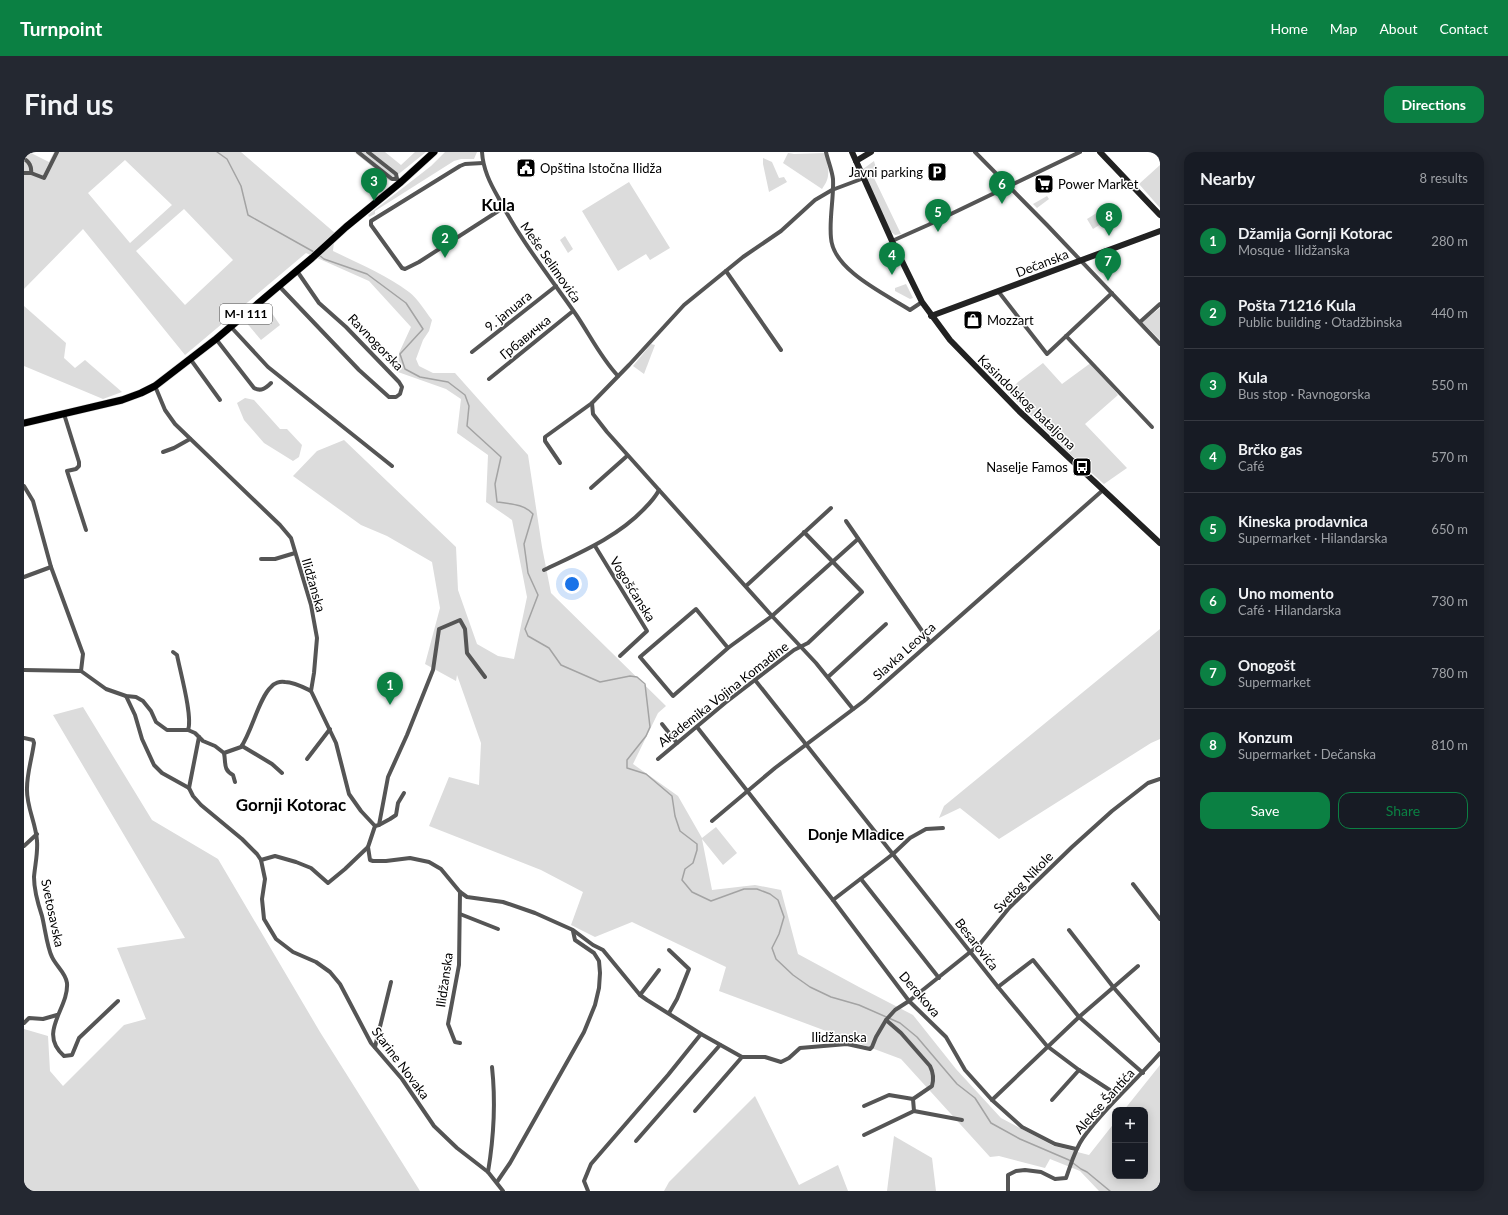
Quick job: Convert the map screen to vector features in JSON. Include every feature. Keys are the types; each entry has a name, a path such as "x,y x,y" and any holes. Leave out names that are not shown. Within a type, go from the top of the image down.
{"main road":[{"name":"M-I 111","path":"24,423 122,400 155,386 231,327 334,239 399,180 434,152"}],"street":[{"path":"24,173 31,172 44,178 57,152"},
{"path":"358,152 392,180 399,180 396,174 368,152"},
{"name":"Meše Selimovića","path":"482,152 483,163 489,180 516,230 573,310 605,362 618,376"},
{"path":"826,152 832,177 831,239 834,250 840,261 855,276 910,310 922,302"},
{"name":"Kasindolskog bataljona","path":"852,152 892,240 922,302 931,316 950,340 1019,411 1160,542"},
{"path":"856,161 871,152"},
{"path":"975,152 1081,260 1160,344"},
{"path":"892,240 928,225 1080,152"},
{"path":"1100,152 1160,215"},
{"path":"24,159 29,164 31,172"},
{"path":"483,163 465,164 460,166 371,221 371,225 402,268 405,269 419,262 503,208"},
{"path":"560,463 545,441 545,437 592,403 676,312 743,257 781,231 815,200 832,190 864,178"},
{"name":"Dečanska","path":"931,316 1160,231"},
{"name":"Ravnogorska","path":"279,286 359,370 390,397 396,397 400,394 402,387 399,382 346,327 320,303 297,271"},
{"path":"726,271 781,350"},
{"name":"9. januara","path":"472,352 556,286"},
{"path":"998,291 1047,354 1112,293"},
{"path":"1140,322 1160,304"},
{"name":"Грбавичка","path":"489,379 573,310"},
{"path":"231,327 268,367 392,466"},
{"path":"1066,336 1152,427"},
{"path":"216,339 254,388 257,390 265,389 271,383"},
{"path":"190,360 220,400"},
{"name":"Ilidžanska","path":"155,386 165,410 175,424 286,531 291,538 311,605 317,638 311,691"},
{"path":"592,403 593,414 600,424 659,490"},
{"path":"64,414 79,462 79,466 76,469 68,471 86,530"},
{"path":"163,452 190,439"},
{"path":"592,488 627,456"},
{"path":"24,486 33,501 51,567 83,654 81,671"},
{"name":"Vogošćanska","path":"544,570 609,538 637,516 654,499 659,490"},
{"name":"Akademika Vojina Komadine","path":"659,490 828,677 853,709"},
{"name":"Slavka Leovca","path":"712,821 746,791 864,701 929,642 1103,490"},
{"path":"746,586 831,508"},
{"path":"846,521 929,642"},
{"name":"Akademika Vojina Komadine","path":"658,759 755,680 800,646 808,643 862,592 804,532"},
{"path":"728,648 696,609 640,657 673,696 728,648 772,616 858,539"},
{"name":"Vogošćanska","path":"594,546 647,630 620,656"},
{"path":"261,559 275,559 295,553"},
{"path":"24,577 51,567"},
{"path":"261,860 275,856 296,862 311,868 328,883 368,848 377,826 388,777 405,740 433,670 439,630 460,620 465,628 467,653 486,677"},
{"path":"828,677 886,624"},
{"path":"173,652 177,655 189,711 190,725 188,730"},
{"path":"24,670 81,671 106,689 126,696 136,697 143,701 151,711 156,722 167,730 188,730 195,733 203,741 215,746 224,753 226,769 233,776 235,782"},
{"name":"Besarovića","path":"755,680 998,988 1047,1046 1079,1070 1119,1096"},
{"path":"224,753 241,748 265,694 270,687 284,682 299,685 311,691 330,729 336,743 349,794 361,811 377,826"},
{"name":"Starine Novaka","path":"126,696 135,715 142,740 154,765 162,773 189,788 193,796 201,805 242,838 261,860 265,879 262,899 264,919 272,934 293,952 316,962 330,972 340,984 361,1026 375,1047 402,1079 434,1126 457,1148 488,1172 503,1191"},
{"path":"662,724 677,743"},
{"name":"Derokova","path":"697,727 833,900 909,1001 946,1037 965,1070 992,1100 1022,1127 1055,1144 1076,1149"},
{"path":"307,759 330,729"},
{"path":"189,788 199,737"},
{"name":"Svetosavska","path":"24,738 33,740 34,743 25,787 36,834 37,852 34,878 36,892 52,957 67,983 65,994 54,1023 54,1045 58,1051 64,1056 72,1055 79,1038 118,1001"},
{"path":"242,746 272,764 282,773"},
{"name":"Svetog Nikole","path":"886,1020 895,1010 939,978 986,938 1009,908 1112,811 1148,783 1160,779"},
{"path":"377,826 396,814 398,803 404,793"},
{"path":"833,900 893,854 910,838 926,829 943,828"},
{"path":"24,846 36,834"},
{"path":"368,848 370,860 373,861 410,858 429,862 441,870 460,892"},
{"name":"Derokova","path":"861,879 939,978"},
{"path":"1133,884 1160,918"},
{"name":"Ilidžanska","path":"460,1043 455,1042 448,1024 458,965 460,892 467,896 503,902 535,913 573,930 593,945 603,950 640,994 701,1034 742,1057 765,1057 781,1062 789,1058 800,1048 847,1044 870,1049 886,1020"},
{"path":"460,914 498,928"},
{"path":"497,1182 510,1163 584,1032 598,996 600,973 597,958 594,953 575,940 573,930"},
{"path":"1069,930 1114,988 1160,1041"},
{"path":"669,950 689,969 677,999 669,1013"},
{"path":"998,988 1033,960 1079,1017 1143,1073"},
{"path":"992,1100 1047,1046 1138,966"},
{"path":"640,994 659,970"},
{"path":"375,1047 391,982"},
{"path":"24,1023 29,1018 43,1019 57,1015"},
{"path":"864,1106 889,1095 913,1099 932,1086 932,1071 926,1060 901,1033 886,1020"},
{"path":"588,1191 584,1181 591,1164 668,1075 701,1034"},
{"path":"636,1141 720,1045"},
{"name":"Alekse Šantića","path":"1008,1191 1008,1175 1016,1170 1041,1172 1055,1179 1066,1178 1076,1149 1083,1138 1119,1096 1143,1073 1160,1053"},
{"path":"695,1111 742,1057"},
{"path":"488,1172 493,1140 495,1107 492,1067"},
{"path":"1052,1100 1079,1070"},
{"path":"913,1099 914,1111"},
{"path":"864,1135 914,1111 962,1120"}],"shaded area":[{"path":"24,152 29,152 49,162 54,152 241,152 335,233 333,251 391,280 409,292 432,320 429,331 423,340 416,359 419,366 433,373 455,373 528,455 542,547 551,593 666,706 658,713 633,764 678,796 702,838 716,827 737,853 723,865 702,839 712,890 755,885 781,890 798,954 913,1015 956,1069 1001,1118 1054,1146 1089,1155 1112,1126 1112,1179 1148,1179 1148,1107 1126,1107 1160,1065 1160,1191 1099,1191 1080,1171 1050,1159 1045,1168 999,1156 990,1157 901,1059 719,991 726,967 632,922 595,937 571,925 583,892 541,870 429,826 449,777 479,785 481,743 457,675 456,681 425,664 440,608 432,562 387,536 361,525 293,476 317,451 344,440 456,547 458,590 477,644 498,656 514,659 527,597 512,520 486,502 488,455 457,433 461,399 446,389 398,372 399,353 411,327 369,281 306,253 185,355 83,229 24,289","holes":["125,160 172,205 130,243 88,193","184,209 233,260 185,305 136,251"]},
{"path":"354,152 385,152 401,165 415,152 426,152 390,181"},
{"path":"445,152 477,152 474,159 461,159 454,161 375,211 375,214 369,217 368,215 431,166"},
{"path":"788,153 825,153 828,176 822,189 783,163"},
{"path":"763,158 772,162 779,178 784,177 787,182 769,192 763,164"},
{"path":"874,161 878,175 874,178 901,234 895,235 890,231 864,175 863,169"},
{"path":"1160,165 1160,208 1139,184"},
{"path":"629,182 670,248 650,260 646,254 618,271 582,211"},
{"path":"1047,196 1049,199 1037,208 1033,204"},
{"path":"1103,209 1109,219 1093,229 1087,219"},
{"path":"565,236 573,249 568,253 560,240"},
{"path":"906,284 913,298 910,299 895,291 895,288"},
{"path":"265,303 280,325 261,340 245,321"},
{"path":"24,306 66,343 64,358 75,368 85,360 122,392 103,399 24,366"},
{"path":"1160,308 1160,340 1142,322"},
{"path":"651,344 655,345 644,374 633,366"},
{"path":"1092,362 1118,395 1085,424 1127,468 1104,484 1069,453 1008,393 1018,382 1043,363 1062,384"},
{"path":"245,398 254,400 280,429 287,429 302,445 299,457 293,461 264,443 244,420 237,403"},
{"path":"1160,629 1160,739 1151,743 999,839 960,808 939,818 944,806"},
{"path":"83,707 152,820 218,859 320,1032 420,1191 24,1191 24,1029 48,1036 50,1071 63,1086 124,1025 146,1019 117,948 185,938 53,715"},
{"path":"755,1096 799,1185 838,1165 848,1191 664,1191 669,1182"},
{"path":"894,1136 932,1158 936,1191 887,1191"}],"waterway":[{"path":"217,152 227,159 241,186 248,215 314,252"},
{"path":"319,255 324,259 367,274 406,303 423,329 400,354 405,369 420,377 448,382 465,395 469,406 467,426 501,457 495,484 497,502 521,506 533,514 524,544 528,573 538,595 525,629 528,636 549,648 561,665 600,682 630,676 637,677 645,684 650,727 646,736 627,760 627,768 646,774 672,796 675,816 680,831 697,844 697,850 693,863 685,869 682,880 692,892 711,901 744,889 757,889 770,894 778,900 784,917 779,934 772,948 776,959 793,975 810,987 831,997 859,1005 900,1023 917,1037 957,1084 975,1098 991,1123 1020,1139 1069,1160 1087,1172 1110,1191"}],"place":[{"name":"Opština Istočna Ilidža","path":"526,168"},
{"name":"Javni parking","path":"937,172"},
{"name":"Power Market","path":"1044,184"},
{"name":"Kula","path":"374,201"},
{"name":"Uno momento","path":"1002,204"},
{"name":"Kineska prodavnica","path":"938,232"},
{"name":"Konzum","path":"1109,236"},
{"name":"Pošta 71216 Kula","path":"445,258"},
{"name":"Brčko gas","path":"892,275"},
{"name":"Onogošt","path":"1108,281"},
{"name":"Mozzart","path":"973,320"},
{"name":"Naselje Famos","path":"1082,467"},
{"name":"Džamija Gornji Kotorac","path":"390,705"}],"district":[{"name":"Kula","path":"498,205"},
{"name":"Gornji Kotorac","path":"291,805"},
{"name":"Donje Mladice","path":"856,835"}]}
